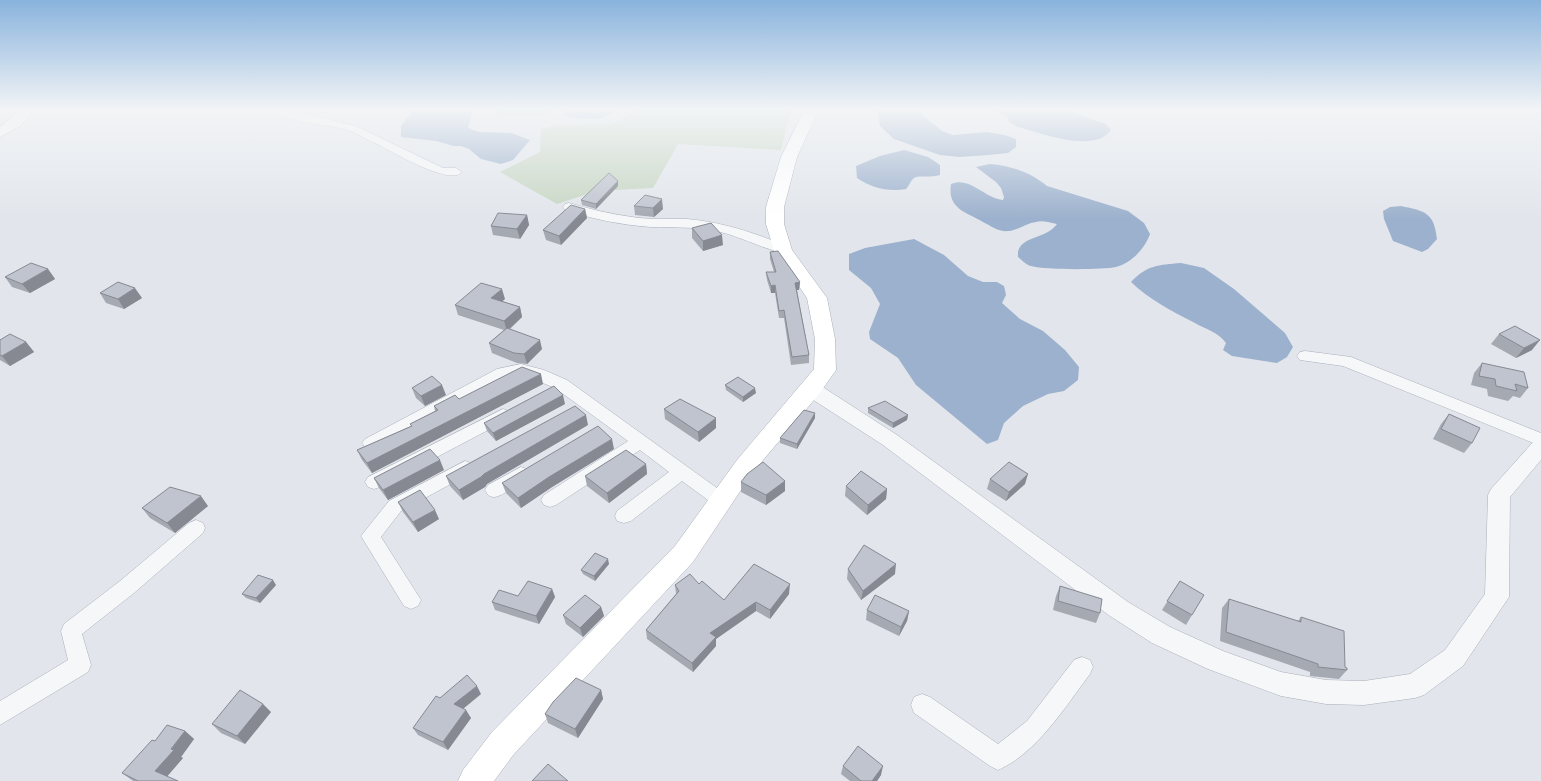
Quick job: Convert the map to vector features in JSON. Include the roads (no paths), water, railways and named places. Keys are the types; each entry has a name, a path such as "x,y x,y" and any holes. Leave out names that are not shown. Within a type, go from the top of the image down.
{"main road":[{"path":"474,781 503,743 684,554 745,466 811,389 825,370 825,339 817,298 783,250 775,224 776,207 790,157 795,145"}],"street":[{"path":"388,145 441,171 456,172"},
{"path":"569,207 582,213 651,223 687,223 719,228 759,239 783,250"},
{"path":"1305,356 1346,361 1541,440"},
{"path":"372,442 503,373 521,369 538,374 561,384 577,406 603,425 639,442 722,501"},
{"path":"540,395 561,384"},
{"path":"811,389 890,440 1113,604 1161,635 1217,661 1281,684 1326,692 1364,693 1415,686 1454,658 1497,597 1499,495 1541,446"},
{"path":"374,482 519,406"},
{"path":"550,500 639,442"},
{"path":"411,600 370,536 395,506 479,460"},
{"path":"494,490 535,466"},
{"path":"624,516 681,472"},
{"path":"0,714 33,692 80,665 71,631 127,587 196,528"},
{"path":"922,705 998,758 1034,729 1082,667"}],"water":[{"path":"452,145 525,145 513,160 501,164 481,159 469,149 461,146"},
{"path":"913,145 1016,145 1008,153 960,157 940,155"},
{"path":"904,150 928,157 940,165 940,175 916,177 906,189 899,190 874,187 857,178 856,166 880,156"},
{"path":"990,164 1020,170 1041,181 1047,186 1128,211 1144,223 1150,234 1148,239 1137,254 1127,262 1116,267 1074,269 1038,267 1026,264 1018,257 1019,250 1022,245 1026,241 1046,233 1057,224 1038,221 1009,231 1002,231 959,209 952,199 951,184 958,182 971,185 990,196 1003,200 1004,197 1001,188 996,182 976,167"},
{"path":"1401,206 1423,212 1431,218 1436,230 1437,239 1428,249 1422,252 1393,241 1384,219 1383,211 1390,207"},
{"path":"914,239 944,255 968,276 983,282 997,282 1004,286 1006,295 1002,303 1020,319 1043,331 1065,350 1079,367 1078,380 1064,391 1048,394 1023,406 1004,423 998,440 987,444 916,385 898,358 870,339 869,332 880,304 871,288 849,270 849,254 865,248"},
{"path":"1181,263 1204,268 1234,289 1285,333 1293,347 1287,357 1277,363 1232,356 1223,350 1226,343 1219,336 1160,304 1131,282 1142,272 1153,267"}]}
